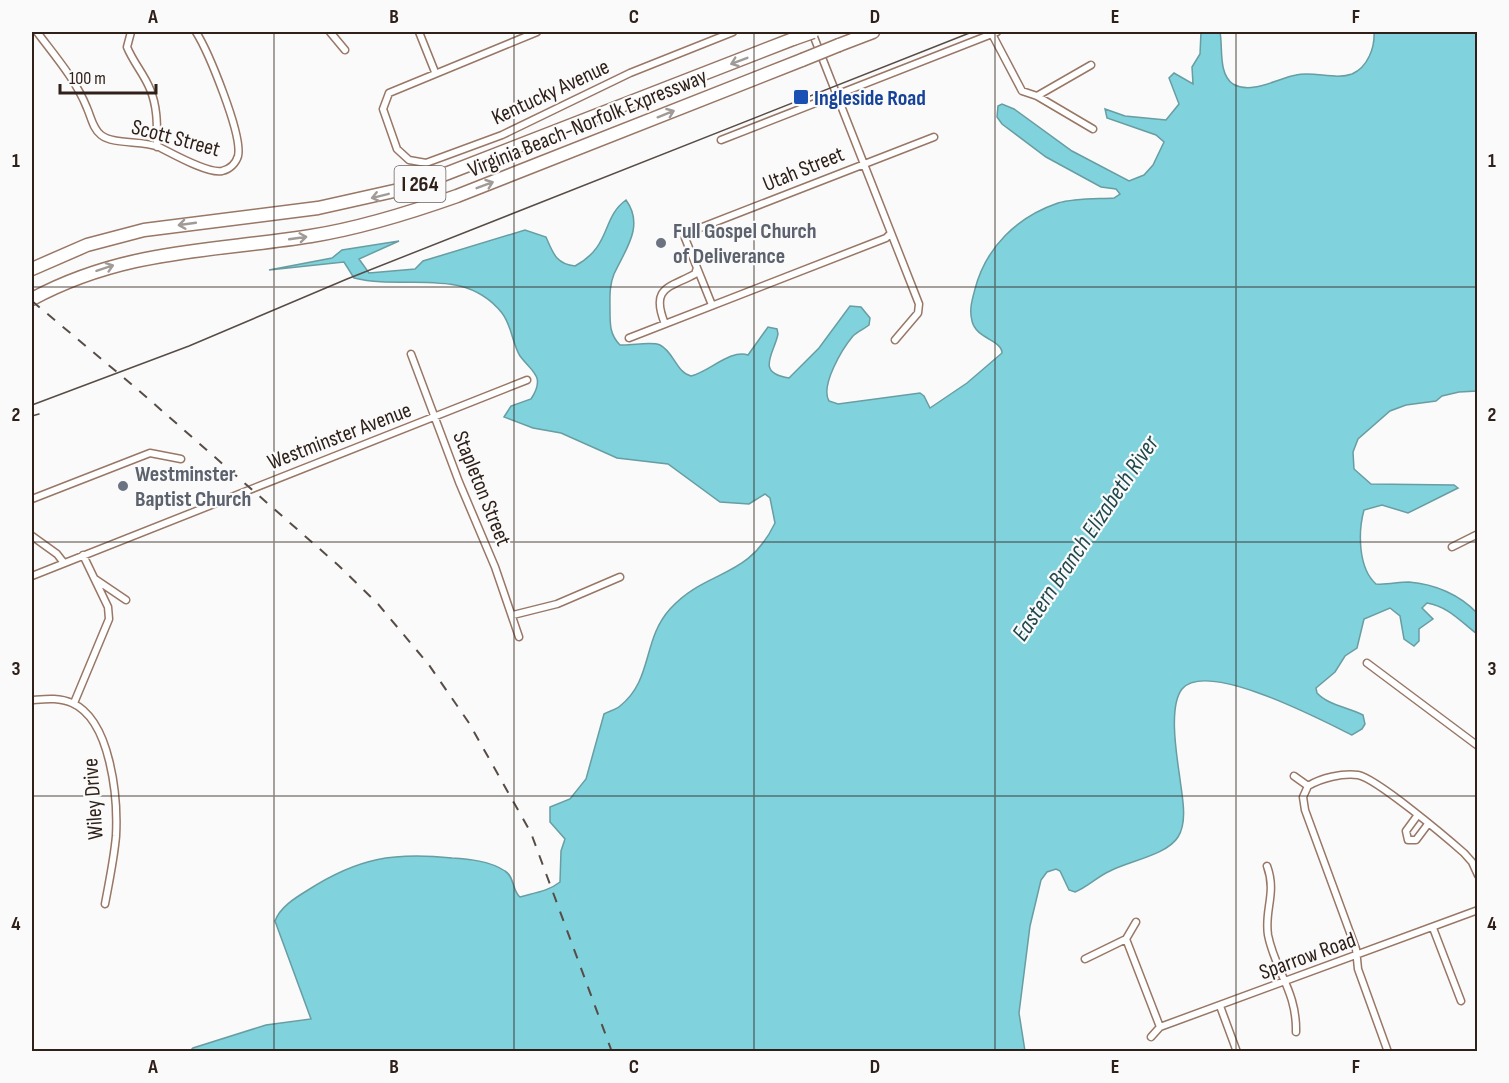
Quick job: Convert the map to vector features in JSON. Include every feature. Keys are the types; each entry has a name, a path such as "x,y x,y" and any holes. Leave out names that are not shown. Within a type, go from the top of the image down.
{"highway":[{"name":"Virginia Beach-Norfolk Expressway","path":"32,269 87,245 144,230 318,208 412,187 813,32"},
{"name":"Virginia Beach-Norfolk Expressway","path":"32,299 95,271 152,256 314,236 403,215 468,192 873,32"}],"street":[{"name":"Scott Street","path":"37,32 73,82 94,127 101,136 111,140 157,147 217,171 229,168 235,162 238,154 237,137 215,75 196,32"},
{"path":"131,32 127,46 150,88 157,117 157,147"},
{"path":"330,32 345,50"},
{"path":"418,32 435,72 537,32"},
{"name":"Kentucky Avenue","path":"435,72 389,93 383,109 397,149 409,160 421,163 441,159 502,135 648,65 734,32"},
{"path":"813,32 890,228 890,234 920,304 918,313 895,340"},
{"path":"721,140 994,33 1019,88 1093,129"},
{"path":"1037,96 1091,64"},
{"name":"Utah Street","path":"697,268 686,235 864,162 934,137"},
{"path":"629,338 886,238 890,234"},
{"path":"697,268 712,305"},
{"path":"665,324 660,310 663,291 671,284 695,274 697,268"},
{"name":"Stapleton Street","path":"411,354 513,615 519,637"},
{"name":"Westminster Avenue","path":"32,576 526,380"},
{"path":"32,499 150,453 181,459"},
{"path":"1452,547 1478,534"},
{"path":"32,536 57,554 64,563"},
{"path":"32,700 55,699 74,703 110,619 108,607 83,555"},
{"path":"95,578 126,600"},
{"path":"513,615 557,604 620,578"},
{"path":"1367,663 1476,743"},
{"name":"Wiley Drive","path":"74,703 90,716 102,733 111,776 116,835 105,904"},
{"path":"1388,1052 1358,969 1357,956 1305,810 1303,797 1308,786 1319,780 1359,775 1369,779 1464,853 1472,862 1478,875"},
{"path":"1294,776 1308,786"},
{"path":"1417,816 1406,831 1407,840 1416,840 1428,825"},
{"path":"1267,866 1273,896 1268,934 1297,1012 1296,1032"},
{"name":"Sparrow Road","path":"1151,1037 1160,1027 1478,910"},
{"path":"1085,959 1126,939 1136,922"},
{"path":"1433,928 1461,1001"},
{"path":"1126,939 1160,1027"},
{"path":"1220,1006 1237,1052"}],"water":[{"name":"Eastern Branch Elizabeth River","path":"1201,32 1220,32 1223,67 1228,80 1240,87 1248,88 1303,74 1346,76 1352,74 1366,62 1373,44 1374,32 1477,32 1477,391 1459,392 1442,396 1436,401 1406,405 1390,411 1358,439 1353,452 1354,469 1371,484 1454,485 1458,488 1408,513 1382,505 1364,510 1361,549 1366,569 1376,584 1409,582 1428,585 1446,592 1463,601 1477,613 1477,634 1448,611 1427,603 1422,608 1433,619 1419,629 1419,641 1414,646 1404,639 1400,616 1390,608 1364,619 1357,648 1345,656 1335,672 1316,688 1321,697 1363,715 1365,724 1362,729 1352,735 1292,706 1239,687 1215,682 1195,682 1182,689 1175,708 1174,720 1183,808 1181,831 1173,843 1165,848 1118,867 1075,892 1069,890 1060,871 1056,869 1047,872 1041,880 1030,926 1019,1013 1025,1051 190,1051 193,1048 266,1025 311,1019 275,921 280,911 293,900 343,871 360,864 394,857 431,856 472,860 499,868 508,874 520,897 546,890 560,882 561,851 565,839 550,822 550,807 570,799 586,779 604,714 617,709 638,684 655,634 670,609 684,596 739,565 752,555 775,523 770,498 765,494 749,504 720,502 668,464 617,458 561,433 533,428 504,417 511,406 531,399 537,385 536,375 520,356 502,313 487,298 470,289 433,282 373,281 354,278 344,262 269,270 332,258 342,250 399,241 359,259 369,273 415,269 423,261 525,230 546,237 559,260 575,266 595,250 613,215 626,200 634,219 633,229 628,247 614,274 610,292 611,330 620,345 651,343 660,345 669,352 686,374 691,376 734,355 748,355 768,327 777,329 778,334 769,362 772,372 789,378 819,348 850,306 861,307 870,318 869,325 853,336 838,358 827,386 829,401 838,404 920,393 930,408 967,383 1002,353 998,345 974,327 971,309 980,274 995,247 1005,235 1029,216 1058,203 1078,199 1114,198 1120,194 1116,189 1101,187 1046,157 1002,124 997,117 998,106 1002,104 1014,109 1072,151 1129,181 1144,175 1153,165 1164,142 1156,135 1107,118 1105,109 1125,116 1166,120 1179,104 1169,78 1174,73 1193,84 1192,67 1200,54"}],"tram line":[{"path":"32,405 189,346 347,279 972,32"},
{"path":"32,416 39,414"}],"railway":[{"path":"32,301 136,388 338,565 378,604 429,665 469,723 531,833 612,1052"}],"place":[{"name":"Ingleside Road","path":"801,97"},
{"name":"Full Gospel Church of Deliverance","path":"661,243"},
{"name":"Westminster Baptist Church","path":"123,486"}]}
